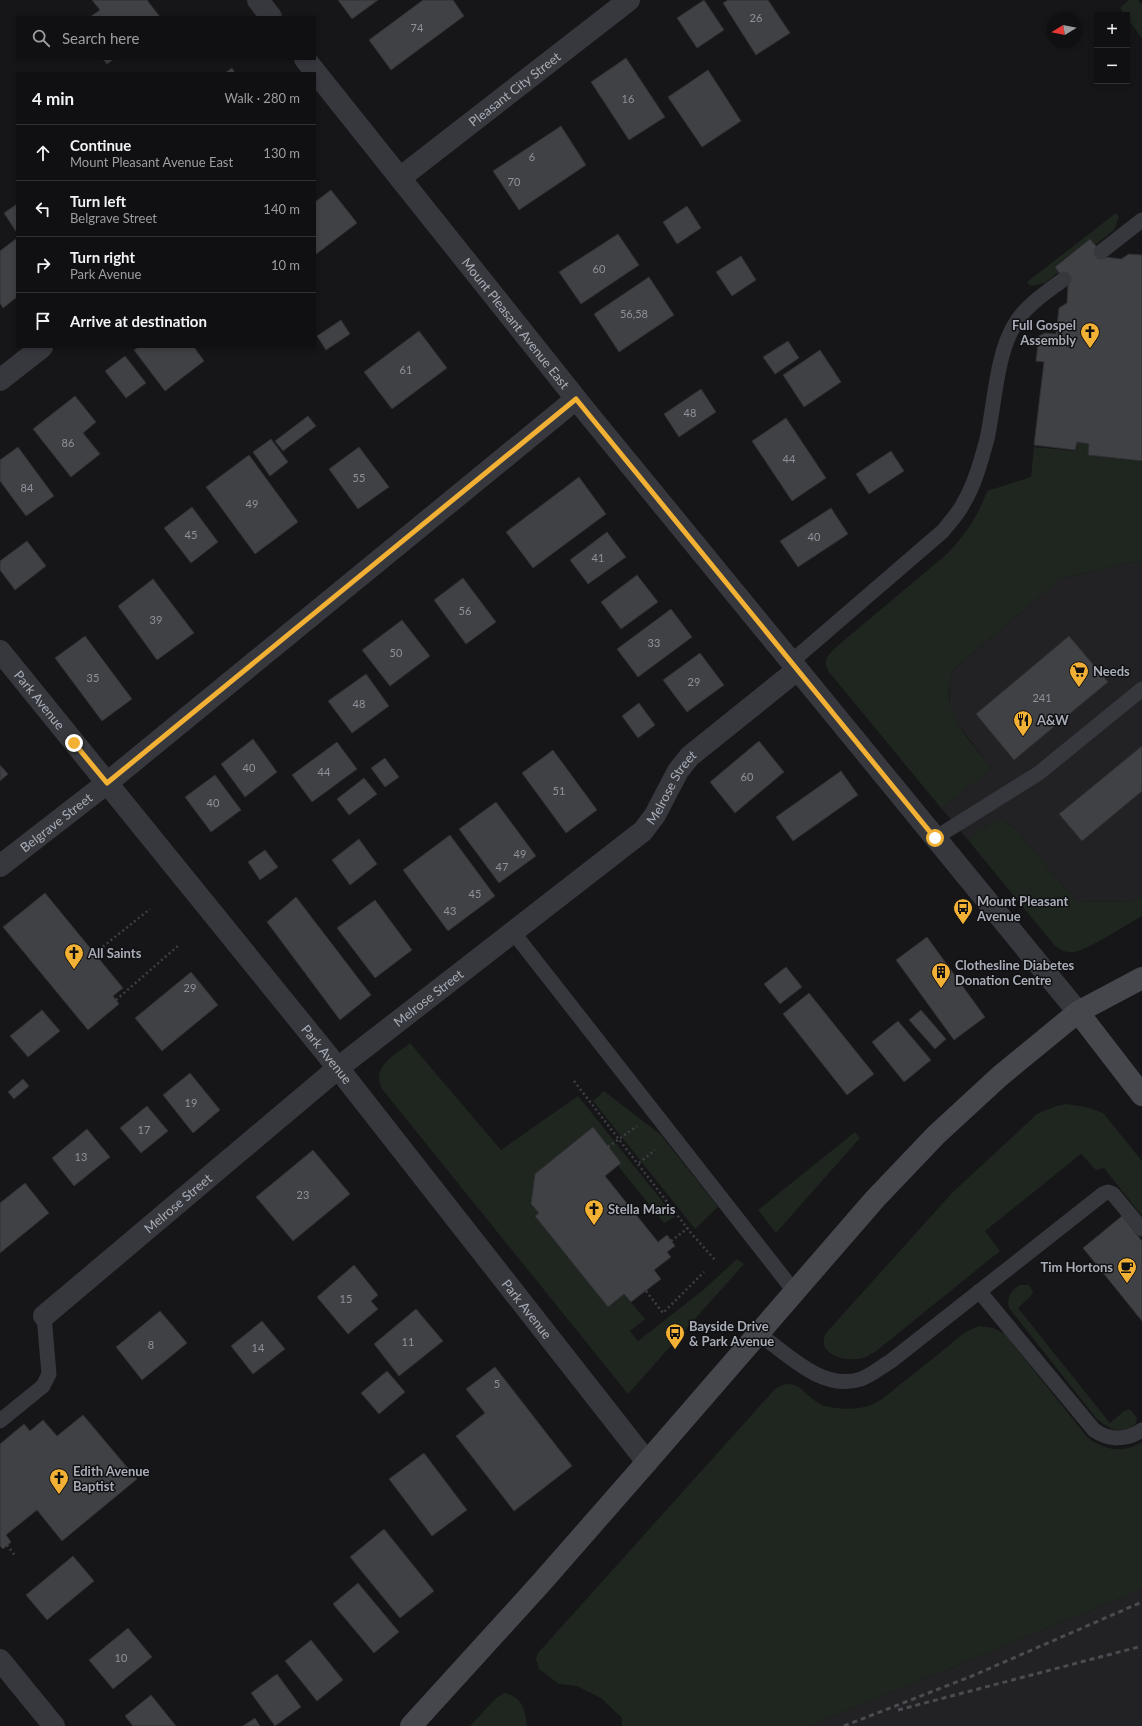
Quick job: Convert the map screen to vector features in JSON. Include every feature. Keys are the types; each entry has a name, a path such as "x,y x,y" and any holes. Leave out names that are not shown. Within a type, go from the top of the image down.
{"main road":[{"path":"410,1726 541,1583 875,1199 936,1135 1000,1076 1078,1012 1142,978"},
{"path":"1078,1012 1142,1095"}],"street":[{"path":"258,0 270,16"},
{"name":"Pleasant City Street","path":"400,178 629,0"},
{"name":"Mount Pleasant Avenue East","path":"306,60 315,72"},
{"name":"Mount Pleasant Avenue East","path":"316,73 576,399 1078,1012"},
{"path":"0,380 41,348"},
{"name":"Belgrave Street","path":"0,866 107,783 576,399"},
{"name":"Park Avenue","path":"0,651 338,1068 647,1462"},
{"name":"Melrose Street","path":"44,1316 338,1068 643,831 655,816 678,771 690,756 794,666"},
{"path":"0,1660 54,1726"}],"lane":[{"path":"1101,252 1142,220"},
{"path":"794,666 943,531 963,505 978,473 987,438 997,380 1010,335 1022,314 1064,279"},
{"path":"935,838 1039,773 1142,689"},
{"path":"513,932 794,1291"},
{"path":"758,1333 821,1378 847,1382 862,1378 876,1371 1102,1194 1108,1192 1113,1194 1142,1229"},
{"path":"979,1291 1094,1430 1101,1435 1120,1438 1136,1434 1142,1430"},
{"path":"0,1421 43,1386 49,1374 44,1316"}],"path":[{"path":"95,953 150,909"},
{"path":"116,1000 179,945"},
{"path":"574,1081 688,1228 716,1261"},
{"path":"608,1147 654,1112"},
{"path":"671,1241 688,1228"},
{"path":"646,1291 663,1313 704,1272"},
{"path":"7,1545 16,1557"}],"shaded area":[{"path":"1129,0 1138,0 1142,5 1142,38 1130,22 1130,12 1123,12 1120,8"},
{"path":"1116,213 1119,217 1114,230 1095,245 1090,239 1055,266 1059,272 1045,283 1030,286 1027,282"},
{"path":"1077,442 1089,444 1088,455 1142,462 1142,562 1136,561 1060,579 953,670 949,685 949,699 952,712 965,735 992,769 941,808 829,672 826,665 826,659 835,648 947,554 970,525 984,500 987,491 1031,477 1034,447 1075,451"},
{"name":"Needs","path":"1136,561 1142,562 1142,896 1133,901 1077,902 1014,828 1004,821 997,821 989,824 968,840 941,808 992,769 954,719 950,707 949,681 953,670 1060,579"},
{"path":"997,821 1004,821 1014,828 1077,902 1133,901 1142,896 1142,916 1079,951 1068,952 1061,950 1055,946 968,840 989,824"},
{"path":"410,1043 501,1150 578,1096 675,1217 664,1223 618,1166 621,1163 531,1204 539,1213 535,1216 608,1307 624,1294 645,1319 630,1331 638,1341 702,1291 737,1259 744,1264 628,1394 382,1089 379,1081 379,1074 382,1068 391,1057"},
{"path":"604,1091 661,1135 718,1207 695,1229 593,1101"},
{"path":"1066,1104 1086,1107 1103,1113 1142,1161 1142,1216 1104,1168 1096,1170 1081,1154 985,1231 1000,1251 875,1352 862,1358 844,1359 827,1351 824,1340 826,1333 952,1193 1037,1114 1056,1106"},
{"path":"855,1132 860,1138 776,1233 758,1210"},
{"path":"1020,1285 1029,1285 1033,1292 1031,1296 1018,1308 1110,1423 1124,1411 1130,1409 1137,1418 1134,1425 1128,1429 1116,1430 1112,1429 1096,1418 1009,1308 1008,1301 1010,1295 1014,1289"},
{"path":"979,1326 993,1328 1005,1334 1088,1438 1108,1448 1114,1449 1128,1448 1142,1442 1142,1588 809,1726 622,1726 622,1718 601,1698 577,1686 559,1684 539,1669 536,1659 538,1653 775,1389 783,1385 790,1384 801,1389 818,1403 830,1407 852,1409 868,1406 884,1398 959,1337"},
{"path":"1142,1588 1142,1726 809,1726 1116,1600"},
{"path":"504,1693 515,1698 522,1705 527,1726 470,1726 496,1698"}],"building":[{"path":"92,0 147,0 159,16 91,16 100,10"},
{"path":"338,0 378,0 352,19"},
{"path":"423,0 453,0 464,16 391,70 369,40"},
{"path":"704,0 724,30 697,48 677,18"},
{"path":"728,0 768,0 790,33 756,55 723,3"},
{"path":"626,58 665,117 629,140 591,82"},
{"path":"104,60 113,60 107,64"},
{"path":"232,68 234,72 226,72"},
{"path":"708,70 741,121 702,147 668,97"},
{"path":"561,126 586,165 519,210 493,171"},
{"path":"331,190 357,223 316,254 316,201"},
{"path":"16,205 16,231 4,213"},
{"path":"687,206 701,228 677,244 663,222"},
{"path":"618,234 639,265 581,304 559,272"},
{"path":"16,239 16,298 3,308 0,303 0,251"},
{"name":"Full Gospel Assembly","path":"1090,239 1105,257 1121,259 1129,254 1142,255 1142,461 1088,455 1089,444 1077,442 1075,450 1034,445 1044,362 1036,361 1039,336 1045,333 1056,334 1059,308 1067,303 1068,285 1055,267"},
{"path":"741,256 756,280 732,296 716,272"},
{"path":"649,277 674,315 619,352 594,314"},
{"path":"341,320 350,334 326,350 317,336"},
{"path":"419,331 447,368 392,409 364,372"},
{"path":"788,341 799,358 775,374 763,357"},
{"path":"137,348 195,348 204,361 165,391 134,350"},
{"path":"820,350 841,382 804,407 783,375"},
{"path":"125,356 146,383 126,398 105,371"},
{"path":"701,389 716,412 679,437 664,414"},
{"path":"75,396 96,422 83,433 100,454 71,477 33,429"},
{"path":"308,416 316,426 283,451 275,441"},
{"path":"786,418 826,478 792,501 752,441"},
{"path":"271,439 288,462 270,476 253,452"},
{"path":"18,447 54,496 26,516 0,481 0,460"},
{"path":"359,447 389,487 358,509 329,469"},
{"path":"891,451 904,471 869,494 856,474"},
{"path":"249,455 298,522 255,554 206,487"},
{"path":"579,477 606,514 533,568 506,532"},
{"path":"192,507 218,542 191,563 164,528"},
{"path":"831,508 848,534 798,567 780,541"},
{"path":"607,532 626,557 588,584 570,560"},
{"path":"27,541 46,566 15,590 0,570 0,561"},
{"path":"637,575 658,602 621,629 601,602"},
{"path":"463,578 496,622 466,644 434,600"},
{"path":"153,579 194,633 157,660 118,606"},
{"path":"671,609 692,637 638,677 617,649"},
{"path":"402,620 430,656 390,686 362,650"},
{"path":"85,636 132,699 102,721 55,658"},
{"path":"1069,636 1108,682 1014,760 976,714"},
{"path":"700,653 724,685 687,712 663,680"},
{"path":"366,674 389,706 352,733 328,701"},
{"path":"639,703 655,725 638,738 622,716"},
{"path":"253,739 277,772 245,797 221,764"},
{"path":"759,741 784,772 735,813 710,782"},
{"path":"337,742 357,769 312,802 292,775"},
{"path":"1142,746 1142,791 1082,841 1059,814"},
{"path":"553,750 597,810 566,833 522,773"},
{"path":"385,758 399,777 385,787 371,768"},
{"path":"0,765 8,774 0,781"},
{"path":"841,771 858,795 793,841 776,817"},
{"path":"215,775 241,810 211,832 185,797"},
{"path":"364,778 377,794 349,815 337,799"},
{"path":"496,802 536,856 499,883 459,829"},
{"path":"450,835 495,896 448,931 403,870"},
{"path":"359,839 377,864 350,885 332,860"},
{"path":"265,850 278,867 260,880 248,862"},
{"name":"All Saints","path":"45,893 123,988 113,996 119,1004 88,1030 3,927"},
{"path":"296,897 371,995 340,1020 267,922"},
{"path":"375,900 412,950 375,978 337,928"},
{"name":"Clothesline Diabetes Donation Centre","path":"927,937 985,1017 954,1040 896,960"},
{"path":"786,967 802,987 780,1004 764,984"},
{"path":"191,972 218,1005 162,1051 135,1018"},
{"path":"809,993 874,1074 847,1095 783,1014"},
{"path":"42,1010 60,1031 28,1057 10,1036"},
{"path":"921,1010 946,1039 935,1049 909,1020"},
{"path":"898,1021 931,1060 904,1082 872,1042"},
{"path":"190,1073 220,1110 193,1133 163,1095"},
{"path":"23,1079 29,1086 14,1099 8,1092"},
{"path":"147,1106 168,1131 141,1153 120,1128"},
{"name":"Stella Maris","path":"593,1127 621,1163 605,1176 658,1242 667,1235 675,1246 667,1252 671,1257 654,1270 661,1279 631,1302 624,1294 608,1307 535,1216 539,1213 531,1204 535,1174"},
{"path":"87,1129 110,1157 74,1186 52,1158"},
{"path":"313,1150 350,1194 293,1241 256,1197"},
{"path":"25,1183 49,1213 0,1253 0,1203"},
{"name":"Tim Hortons","path":"1122,1216 1142,1241 1142,1321 1083,1248"},
{"path":"354,1265 378,1295 371,1301 378,1309 348,1334 317,1297"},
{"path":"416,1309 443,1341 399,1376 374,1344"},
{"path":"160,1311 187,1343 142,1380 116,1347"},
{"path":"262,1321 285,1349 253,1374 231,1346"},
{"path":"495,1367 572,1466 514,1511 456,1436 485,1413 466,1389"},
{"path":"387,1371 405,1392 379,1414 361,1393"},
{"name":"Edith Avenue Baptist","path":"83,1415 137,1479 62,1541 37,1510 6,1535 11,1542 3,1549 0,1546 0,1444 24,1424 30,1431 43,1420 57,1436"},
{"path":"424,1453 467,1510 432,1536 389,1479"},
{"path":"384,1529 434,1591 400,1618 350,1557"},
{"path":"73,1556 94,1581 47,1620 26,1595"},
{"path":"358,1583 399,1632 374,1653 333,1604"},
{"path":"128,1628 152,1657 113,1689 89,1660"},
{"path":"311,1640 343,1680 317,1701 285,1661"},
{"path":"277,1674 301,1707 275,1726 251,1693"},
{"path":"151,1695 176,1726 133,1726 125,1716"},
{"path":"255,1718 260,1726 243,1726"}],"railway":[{"path":"844,1726 972,1676 1142,1602"},
{"path":"898,1710 1142,1646"}],"place":[{"name":"Full Gospel Assembly","path":"1090,349"},
{"name":"Needs","path":"1079,688"},
{"name":"A&W","path":"1023,737"},
{"name":"Mount Pleasant Avenue","path":"963,925"},
{"name":"All Saints","path":"74,970"},
{"name":"Clothesline Diabetes Donation Centre","path":"941,989"},
{"name":"Stella Maris","path":"594,1226"},
{"name":"Tim Hortons","path":"1127,1284"},
{"name":"Bayside Drive & Park Avenue","path":"675,1350"},
{"name":"Edith Avenue Baptist","path":"59,1495"}],"route":[{"path":"74,743 107,783 576,399 935,838"}]}
